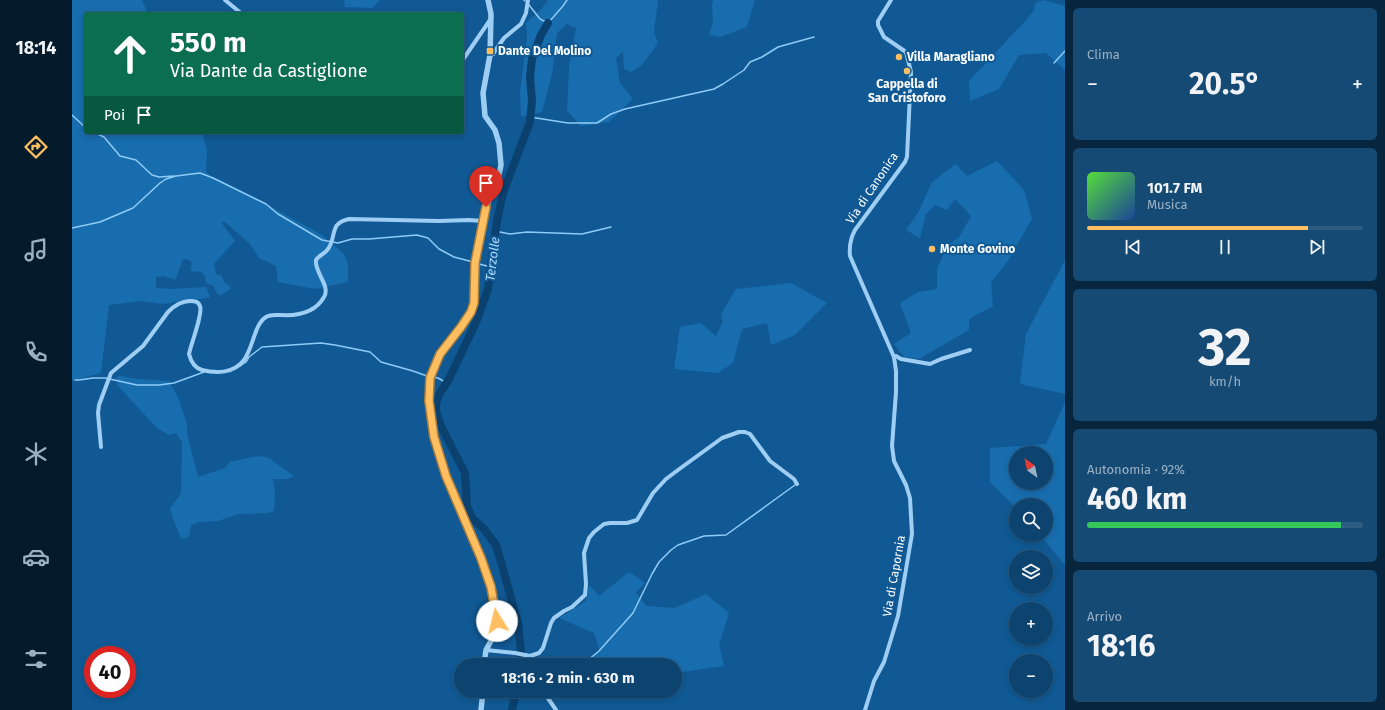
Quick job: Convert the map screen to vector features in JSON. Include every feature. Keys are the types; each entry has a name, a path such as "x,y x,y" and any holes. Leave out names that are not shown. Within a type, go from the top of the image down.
{"street":[{"path":"225,0 240,12"},
{"path":"485,658 486,650 497,630 491,587 481,558 446,476 434,437 429,401 430,378 440,354 471,312 474,303 475,263 483,221 491,192 498,179 501,165 499,143 495,130 485,116 484,104 484,93 490,55 491,19 488,0"},
{"path":"490,55 493,54 504,38 521,24 526,12 528,0"},
{"name":"Via di Canonica","path":"891,0 878,21 878,25 884,37 906,52 909,60 911,72 907,156 905,162 855,230 849,247 850,256 894,357 896,371"},
{"path":"464,58 491,19"},
{"path":"101,447 98,413 99,405 110,373 143,346 172,308 181,302 198,302 201,307 189,354 190,361 198,369 224,372 230,370 244,360 257,329 266,317 270,315 294,316 308,313 323,299 326,294 325,288 315,264 316,260 329,248 337,224 342,220 483,221"},
{"path":"894,357 896,356 900,359 930,364 970,350"},
{"name":"Via di Capornia","path":"865,710 874,681 884,662 898,616 912,534 910,498 906,485 894,461 892,446 896,371"},
{"path":"486,650 529,656 536,655 541,650 554,618 572,607 585,595 584,553 589,538 594,532 600,527 610,523 628,523 637,520 653,493 666,479 722,438 739,432 750,434 770,461 794,479 797,484"},
{"path":"481,710 482,698"},
{"path":"548,698 556,710"}],"shaded area":[{"path":"72,0 142,0 147,12 84,12 84,134 203,134 207,151 206,171 208,174 248,194 322,235 344,254 348,264 348,282 315,289 278,282 276,266 259,258 250,244 225,222 221,222 235,241 214,264 216,274 222,276 224,282 231,287 229,290 220,296 216,292 214,286 206,283 205,276 201,272 190,271 192,263 189,260 183,259 175,280 164,276 156,277 156,288 172,289 206,287 210,297 164,304 141,301 109,305 101,373 72,381"},
{"path":"344,0 380,0 372,8 345,7"},
{"path":"548,0 658,0 654,32 658,43 642,65 631,72 624,69 623,52 616,58 620,83 633,99 609,122 581,126 567,111 569,66 576,28 567,24 557,33 552,74 542,112 521,117 520,92 527,38 526,23 543,7"},
{"path":"713,0 722,0 721,3 723,0 755,0 747,27 720,37 709,35 713,21"},
{"path":"1043,0 1065,6 1065,70 1046,53 1019,55 999,89 970,101 969,81 1027,19 1034,10 1035,3"},
{"path":"997,161 1024,190 1032,219 1007,262 991,283 993,306 969,319 969,330 919,359 904,357 894,344 911,333 900,303 918,292 937,289 937,269 947,246 960,236 971,216 955,199 947,210 935,205 926,214 920,238 906,230 918,213 932,182 956,164 967,176"},
{"path":"1065,260 1065,394 1020,384 1026,334"},
{"path":"791,283 827,303 795,335 771,345 767,323 742,329 733,363 718,373 674,369 680,327 701,323 716,336 723,321 721,314 736,289"},
{"path":"120,376 169,381 178,397 187,424 187,434 198,477 225,468 230,462 259,456 269,458 294,476 287,479 273,479 275,492 274,511 268,513 239,514 218,521 199,522 191,525 189,537 181,539 170,509 181,493 182,442 176,433 169,435 157,428 118,386 116,377"},
{"path":"1065,402 1065,565 1046,542 1053,542 1053,498 1009,498 1009,501 990,482 990,448 1009,447 1009,490 1053,490 1053,446 1018,446 1046,444"},
{"path":"629,572 645,583 636,592 646,606 675,608 706,594 729,613 719,645 724,666 682,672 682,658 591,658 591,656 600,651 594,633 559,618 586,601 589,585 599,596"}],"waterway":[{"name":"Terzolle","path":"529,5 540,19 548,23 567,0"},
{"name":"Terzolle","path":"520,658 521,651 518,623 496,545 484,529 473,519 467,507 465,473 441,426 436,411 436,403 477,320 488,289 497,221 503,193 530,122 532,101 530,77 532,59 541,35 548,23"},
{"path":"530,117 568,123 597,123 611,114 625,109 714,89 744,70 750,62 762,57 778,47 814,37"},
{"path":"1054,63 1065,51"},
{"path":"72,115 84,126"},
{"path":"97,134 104,137 120,156 136,160 152,175 159,177 174,176"},
{"path":"72,228 100,222 133,208 166,179 176,176 200,173 266,204 278,214 322,240 338,243 352,239 417,235 428,238 439,249 454,257 473,262"},
{"path":"495,231 510,234 527,232 582,234 611,227"},
{"path":"479,264 491,267"},
{"path":"240,366 262,347 321,343 370,352 381,362 438,378 447,383"},
{"path":"75,380 105,378 137,385 159,385 174,383 204,372"},
{"path":"590,658 599,651 633,613 659,562 671,550 678,545 704,536 726,535 795,485"},
{"name":"Terzolle","path":"512,710 515,698"}],"place":[{"name":"Dante Del Molino","path":"490,51"},
{"name":"Villa Maragliano","path":"899,57"},
{"name":"Cappella di San Cristoforo","path":"907,71"},
{"name":"Monte Govino","path":"932,249"}],"route":[{"path":"486,207 475,263 474,303 471,312 440,354 432,371 429,386 429,401 434,437 446,476 481,558 491,587 497,621"}]}
